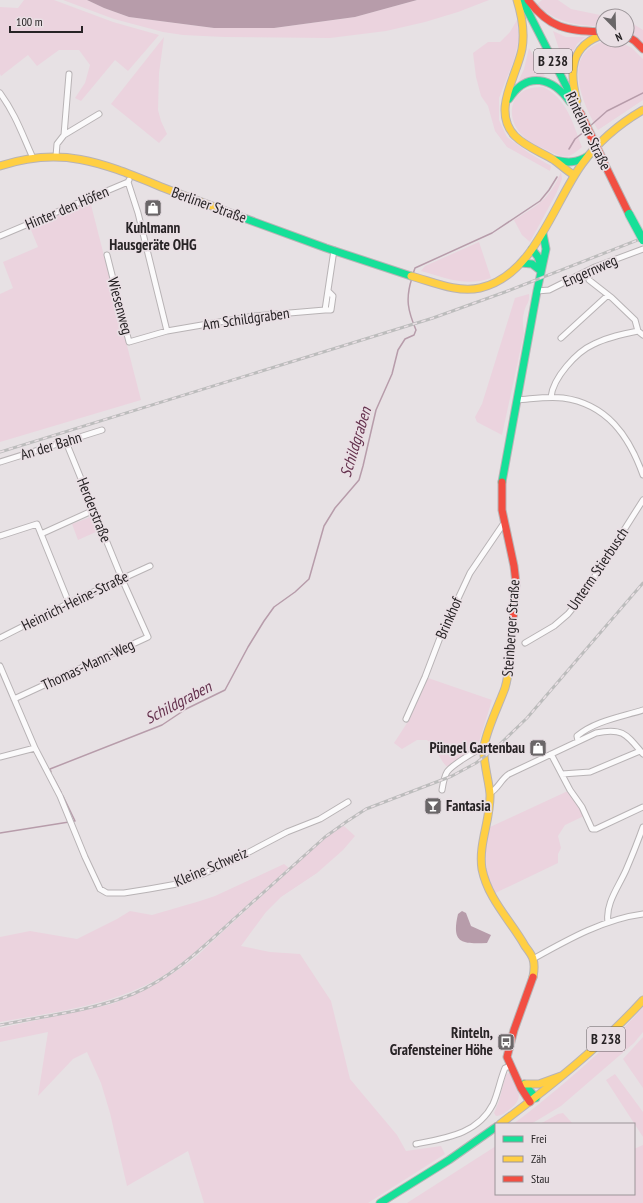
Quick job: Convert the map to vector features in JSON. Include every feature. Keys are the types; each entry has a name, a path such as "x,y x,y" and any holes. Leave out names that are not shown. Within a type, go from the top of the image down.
{"main road":[{"name":"B 238","path":"516,0 555,26 576,31 595,32"},
{"name":"Rintelner Straße","path":"522,0 527,7 643,240"},
{"name":"B 238","path":"527,7 523,29 523,47 519,63 508,92 505,111 506,122 515,136 527,145 554,160 574,175"},
{"name":"B 238","path":"580,113 572,78 573,64 578,52 586,42 595,37"},
{"path":"635,41 643,49"},
{"name":"B 238","path":"506,104 512,93 518,87 528,82 540,81 552,84 561,91 580,113"},
{"name":"Berliner Straße","path":"0,165 32,158 56,156 75,158 99,164 130,179 412,277 450,287 468,289 488,286 509,273 521,263 543,234 574,175 588,156 612,132 643,110"},
{"path":"567,163 578,161 588,156"},
{"name":"B 238","path":"554,160 567,163"},
{"path":"567,163 572,167 574,175"},
{"name":"Steinberger Straße","path":"533,959 522,940 495,902 485,880 482,868 482,848 490,804 484,747 508,676 516,583 514,566 504,523 501,498 502,480 546,246 543,234"},
{"path":"533,248 541,250 544,257"},
{"path":"533,248 538,257 541,269"},
{"path":"521,263 530,262 541,269"},
{"path":"533,959 534,971 531,984 520,1011 507,1057 521,1088 533,1100"},
{"name":"B 238","path":"501,1123 565,1075 598,1046 643,1000"},
{"path":"516,1077 529,1086 543,1083 565,1075"},
{"path":"525,1084 533,1100"},
{"path":"380,1203 449,1160 495,1128"}],"street":[{"path":"64,135 69,74"},
{"path":"0,93 10,106 17,120 32,158"},
{"path":"56,156 58,144 64,135 99,114"},
{"path":"130,179 167,331"},
{"name":"Hinter den Höfen","path":"0,236 130,179"},
{"name":"Engernweg","path":"537,291 549,290 588,271 643,249"},
{"name":"Am Schildgraben","path":"145,337 167,331 254,316 325,310 334,250"},
{"name":"Wiesenweg","path":"107,255 128,342 145,337"},
{"path":"588,271 589,280 635,320 638,331 643,335"},
{"path":"561,338 608,295"},
{"path":"551,397 552,389 564,370 582,351 592,344 605,339 638,331"},
{"path":"517,400 551,397 564,398 599,411 608,417 619,428 628,442 643,475"},
{"name":"An der Bahn","path":"0,462 102,430"},
{"name":"Herderstraße","path":"66,442 122,579"},
{"name":"Unterm Stierbusch","path":"525,643 554,626 568,614 581,598 643,500"},
{"path":"41,534 94,510"},
{"name":"Brinkhof","path":"406,719 463,587 480,557 504,523"},
{"path":"0,536 37,524 69,603"},
{"name":"Heinrich-Heine-Straße","path":"0,638 69,603 150,566"},
{"name":"Thomas-Mann-Weg","path":"14,699 148,637 122,579"},
{"name":"Kleine Schweiz","path":"0,666 35,748 60,796 100,889 107,893 121,894 177,884 232,861 287,832 320,819 348,802"},
{"path":"578,741 577,736 584,730 643,710"},
{"path":"490,793 494,791 503,778 509,774 596,733 605,731 622,732 628,736 642,753 590,772 562,774"},
{"path":"442,790 448,771 475,751 484,747"},
{"path":"0,757 35,748"},
{"path":"551,754 570,790 582,806 592,829 596,829 643,807"},
{"path":"608,922 607,914 643,827"},
{"path":"533,959 608,922 631,915 643,914"},
{"path":"416,1144 457,1135 484,1118 493,1104 505,1068 510,1066"}],"shaded area":[{"path":"24,0 54,0 113,22 159,35 128,71 115,60 81,101 75,98 85,83 90,65 79,50 59,50 37,66 28,55 1,76 0,7 18,8"},
{"path":"63,0 87,0 129,17 214,28 274,28 355,17 417,0 489,0 458,12 425,22 386,31 330,38 183,35 163,32 114,19"},
{"path":"87,0 417,0 355,17 274,28 214,28 129,17"},
{"path":"542,0 558,0 571,9 595,14 595,26 575,24 560,20 536,5"},
{"path":"517,20 519,39 514,60 499,98 499,120 507,137 529,153 551,166 550,171 507,147 495,131 488,106 481,96 476,77 473,53 488,42 500,42 510,32"},
{"path":"635,25 643,30 643,44 635,37"},
{"path":"553,31 566,37 585,37 577,44 565,67"},
{"path":"164,37 159,73 158,110 167,134 159,143 111,104"},
{"path":"595,45 595,48 632,48 643,59 643,100 598,130 588,111 578,77 579,66 583,56"},
{"path":"529,48 545,76 526,79 517,84 524,69"},
{"path":"543,87 558,98 564,105 582,147 569,156 559,155 527,140 515,125 512,107 517,96 526,90"},
{"path":"561,172 562,179 556,194 530,242 522,235 514,220 530,210 547,195 557,181"},
{"path":"90,201 141,400 0,442 0,294 13,288 3,262 38,247 29,225"},
{"path":"479,242 491,278 482,281 464,282 421,271 425,266"},
{"path":"529,294 529,300 523,318 524,333 502,435 477,422 475,417 482,404 515,298"},
{"path":"93,516 98,531 78,540 72,524"},
{"path":"428,678 492,700 479,742 473,749 448,767 443,763 433,746 427,740 417,740 402,749 394,743 409,720"},
{"path":"570,790 586,815 565,825 558,836 561,848 558,854 558,863 491,895 486,862 488,828"},
{"path":"344,826 355,836 343,850 317,873 281,897 266,912 241,946 270,952 300,954 331,1001 350,1079 397,1135 406,1151 441,1146 445,1154 368,1203 204,1203 188,1151 127,1186 110,1113 101,1083 87,1052 73,1059 38,1096 48,1032 0,1042 0,1028 112,1004 157,983 198,955 320,842"},
{"path":"284,864 289,868 193,953 156,980 129,993 93,1004 0,1022 0,937 30,931 77,939 130,911 152,915 200,901 215,896"},
{"path":"462,911 466,913 471,926 491,935 487,943 471,943 460,940 456,931 456,924 458,914"},
{"path":"643,1007 643,1032 634,1043 561,1106 533,1123 514,1123 556,1090 623,1029"},
{"path":"643,1037 643,1088 623,1059"},
{"path":"509,1073 517,1087 519,1096 518,1101 505,1113 496,1116 494,1113 499,1101 506,1074"},
{"path":"615,1074 643,1112 643,1137 635,1123 606,1080"},
{"path":"563,1113 572,1123 542,1123 558,1114"},
{"path":"643,1145 643,1203 407,1203 495,1147 495,1195 635,1195 635,1149"}],"waterway":[{"name":"Schildgraben","path":"589,127 607,111 643,93"},
{"name":"Schildgraben","path":"569,149 575,139 585,131"},
{"name":"Schildgraben","path":"413,274 415,268 492,233 540,201 557,177"},
{"name":"Schildgraben","path":"51,772 50,769 162,725 186,709 225,690 248,647 274,607 295,592 309,579 324,526 335,508 359,480 376,410 392,374 398,350 405,339 414,335 416,330 408,305 412,278"},
{"name":"Schildgraben","path":"53,777 61,792"},
{"name":"Schildgraben","path":"63,796 75,821 73,821"},
{"name":"Schildgraben","path":"0,833 69,822"}],"railway":[{"path":"0,452 433,318 505,292 643,238"},
{"path":"0,1025 101,1005 148,987 187,960 325,837 346,822 366,809 452,776 476,763 497,747 527,718 643,583"}],"traffic: fast":[{"path":"522,0 580,113"},
{"path":"509,99 516,90 524,84 532,81 540,81 556,87 570,102"},
{"path":"555,160 572,162 588,156"},
{"path":"233,214 326,248 411,276"},
{"path":"629,214 643,240"},
{"path":"502,482 546,249 543,234"},
{"path":"532,249 538,257 541,266"},
{"path":"521,263 532,264 541,271"},
{"path":"524,1084 536,1098"},
{"path":"380,1203 449,1160 495,1128"}],"traffic: slow":[{"path":"517,0 522,24 523,43 505,105 505,116 508,126 519,140 554,160 574,175"},
{"path":"577,101 573,80 575,61 578,53 584,45 595,39"},
{"path":"411,276 445,286 463,289 480,288 499,281 515,269 528,254 588,156 610,134 643,110"},
{"path":"0,166 23,160 44,157 64,157 84,160 122,171 233,214"},
{"path":"510,658 505,688 484,746 490,803 481,860 482,869 489,890 500,909 531,954 534,961 533,977"},
{"path":"501,1123 592,1050 643,1000"},
{"path":"525,1084 539,1084 561,1076"}],"traffic: jam":[{"path":"528,0 536,10 552,23 570,29 595,31"},
{"path":"635,41 643,49"},
{"path":"580,113 604,163"},
{"path":"604,163 629,214"},
{"path":"502,482 502,510 514,566 516,583 510,658"},
{"path":"530,1102 521,1088 507,1057 514,1030 533,977"}],"place":[{"name":"Kuhlmann Hausgeräte OHG","path":"153,208"},
{"name":"Püngel Gartenbau","path":"538,748"},
{"name":"Fantasia","path":"433,806"},
{"name":"Rinteln, Grafensteiner Höhe","path":"506,1042"}]}
